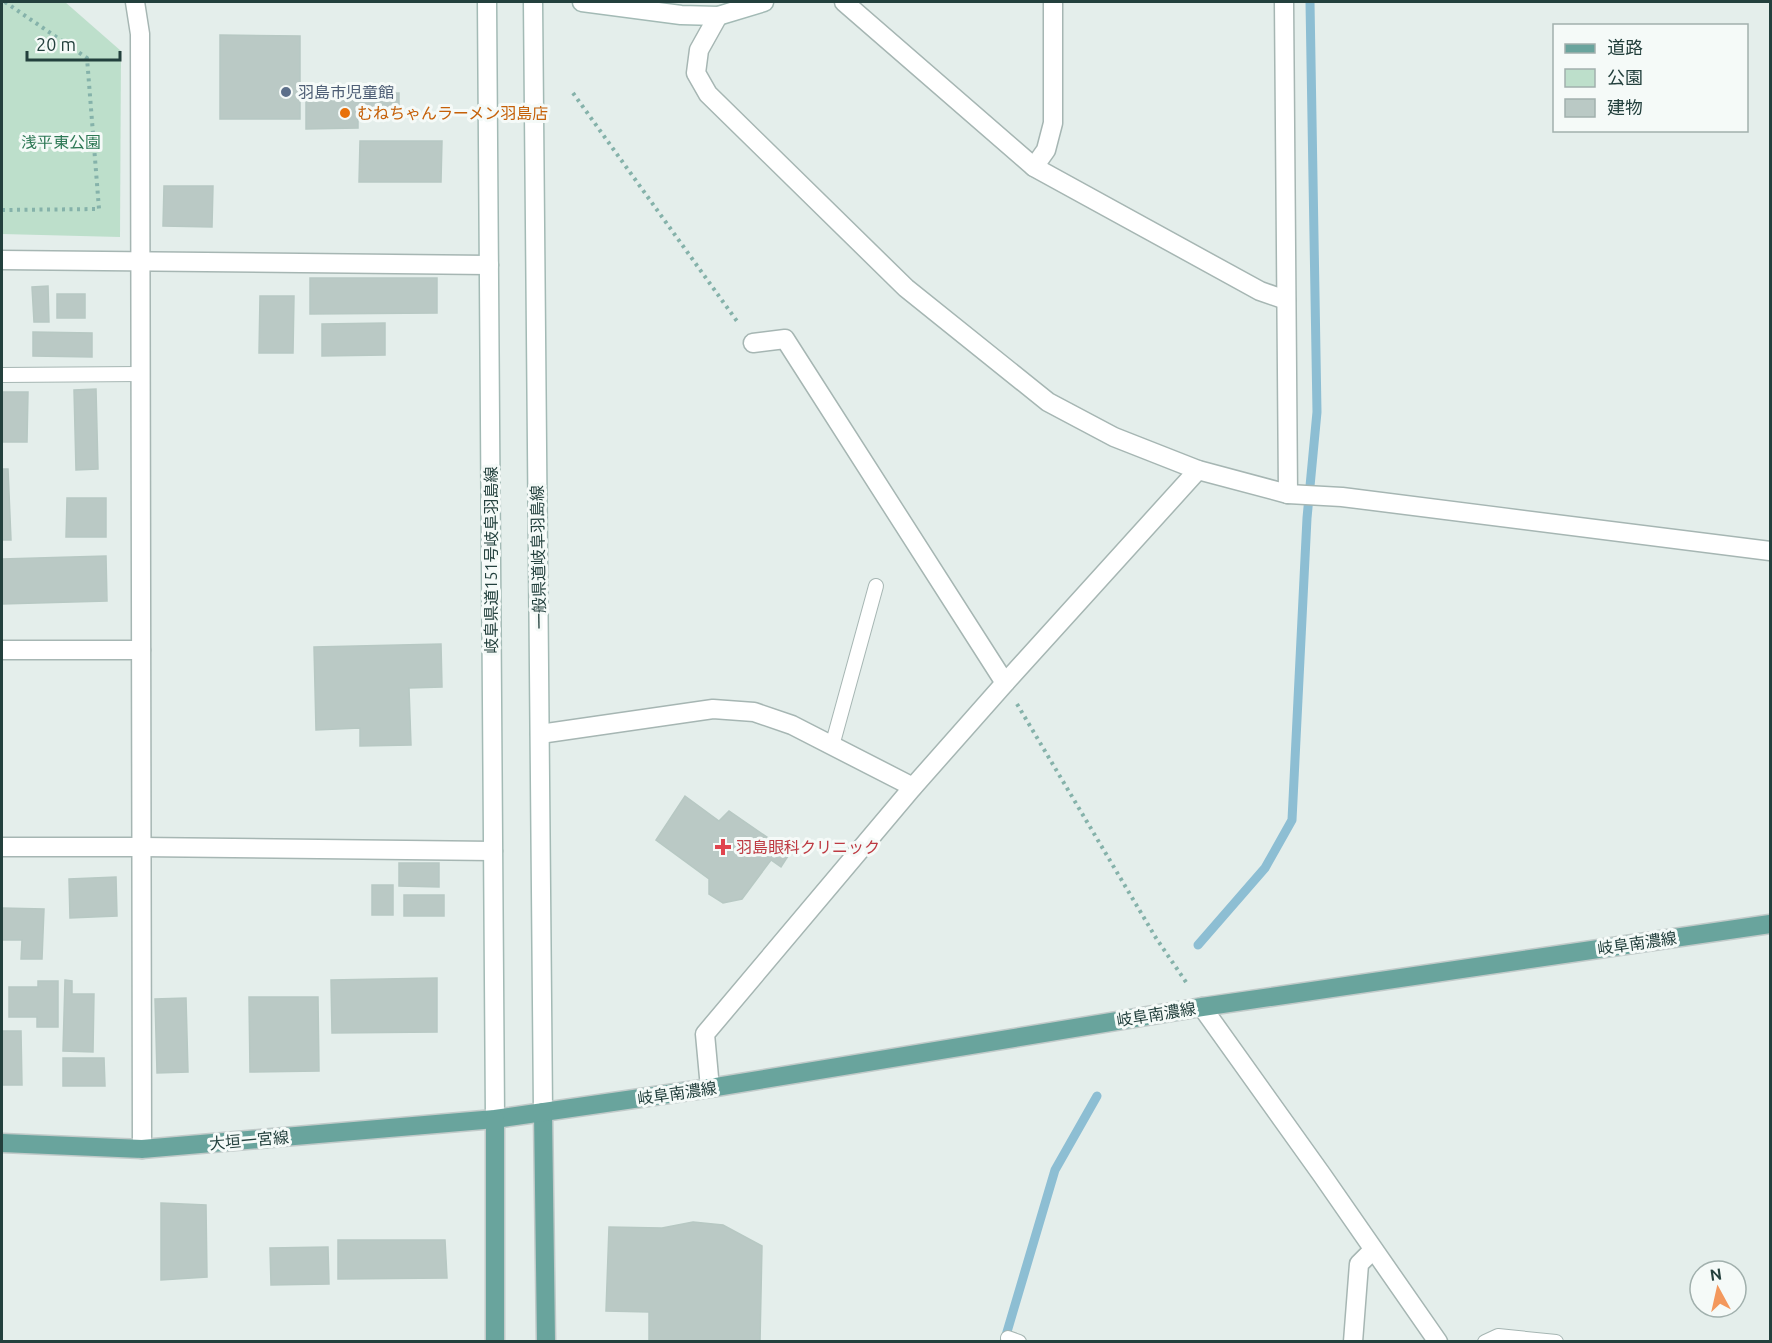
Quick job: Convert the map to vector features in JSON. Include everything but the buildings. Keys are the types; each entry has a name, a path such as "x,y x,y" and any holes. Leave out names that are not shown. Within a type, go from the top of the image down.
{"main road":[{"name":"岐阜南濃線","path":"495,1119 710,1088 1202,1007 1770,924"},
{"path":"543,1112 546,1341"},
{"path":"495,1119 495,1341"},
{"name":"大垣一宮線","path":"2,1143 142,1149 495,1119"}],"street":[{"path":"135,2 140,34 142,1149"},
{"name":"岐阜県道151号岐阜羽島線","path":"487,2 495,1119"},
{"name":"一般県道岐阜羽島線","path":"532,2 543,1112"},
{"path":"582,2 681,15 718,16 764,2"},
{"path":"844,2 1034,167 1260,291 1286,300"},
{"path":"1034,167 1046,150 1053,123 1053,2"},
{"path":"1284,2 1288,494"},
{"path":"718,16 699,50 696,73 708,94 906,288 1048,402 1114,436 1198,470 1288,494 1342,497 1770,551"},
{"path":"2,260 489,265"},
{"path":"753,344 785,339 1005,683"},
{"path":"710,1088 705,1034 913,787 1198,470"},
{"path":"2,650 141,650"},
{"path":"540,734 713,709 754,712 792,725 913,787"},
{"path":"2,848 141,847 493,851"},
{"path":"1202,1007 1438,1341"},
{"path":"1353,1341 1359,1264 1373,1250"}],"lane":[{"path":"2,375 141,374"},
{"path":"832,746 876,586"},
{"path":"1485,1341 1498,1336 1556,1341"}],"path":[{"path":"2,210 99,209 87,58 4,2"},
{"path":"573,93 753,344"},
{"path":"1005,683 1156,938 1202,1007"}],"green space":[{"name":"浅平東公園","path":"2,2 65,2 121,51 120,237 2,234"}],"waterway":[{"path":"1198,945 1265,868 1292,820 1307,518 1317,412 1310,2"},
{"path":"1004,1342 1055,1170 1097,1096"}],"place":[{"name":"羽島市児童館","path":"286,92"},
{"name":"むねちゃんラーメン羽島店","path":"345,113"},
{"name":"羽島眼科クリニック","path":"723,847"}]}
